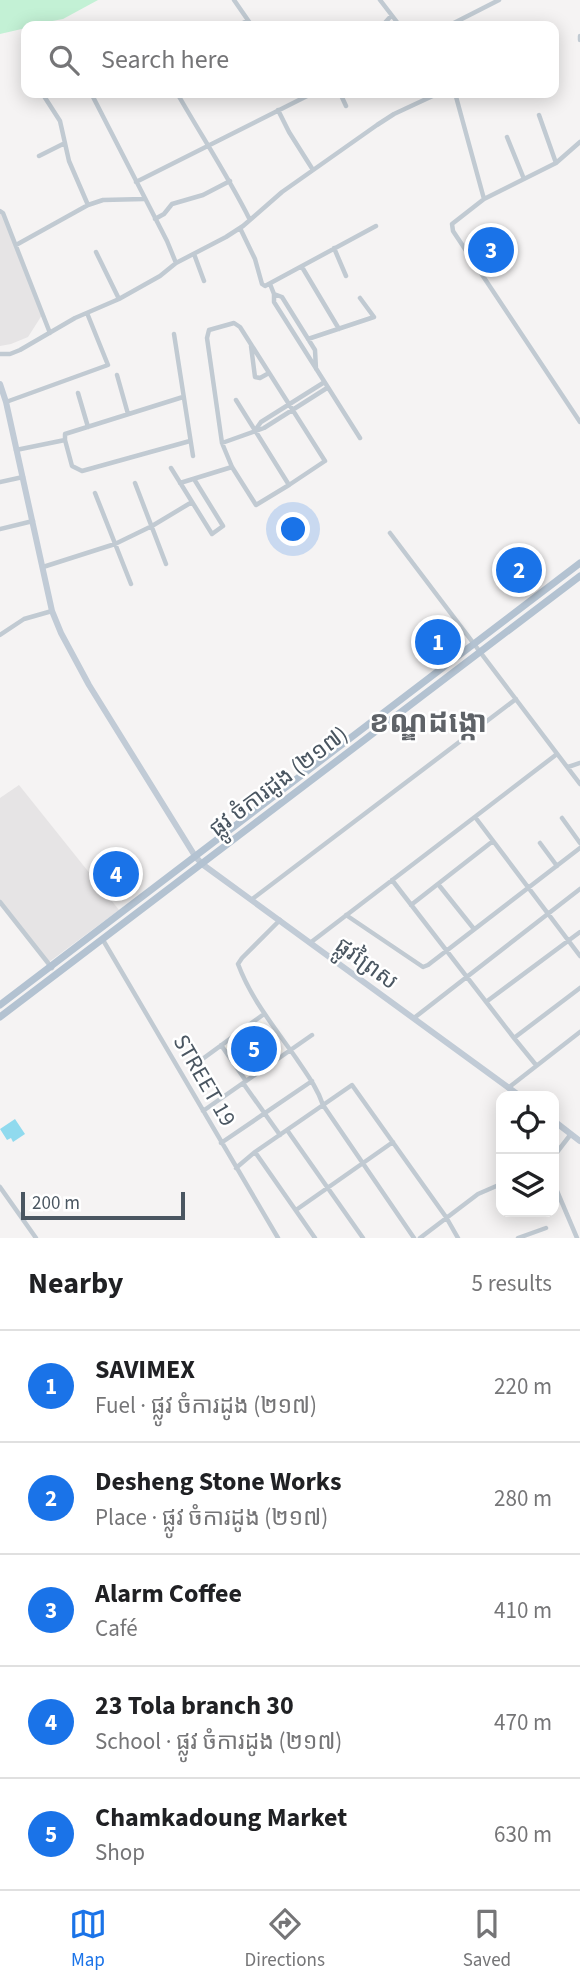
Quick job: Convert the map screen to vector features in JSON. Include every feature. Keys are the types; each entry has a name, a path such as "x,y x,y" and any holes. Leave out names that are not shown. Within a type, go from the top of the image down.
{"main road":[{"name":"ផ្លូវ ចំការដូង (២១៧)","path":"0,1005 580,564"},
{"name":"ផ្លូវ ចំការដូង (២១៧)","path":"0,1017 580,576"}],"street":[{"path":"234,0 247,21"},
{"path":"380,0 396,21"},
{"path":"458,21 496,1"},
{"path":"386,21 391,16"},
{"path":"45,98 60,121 69,161 88,205"},
{"path":"94,98 176,263"},
{"path":"180,98 230,181 250,220"},
{"path":"136,182 297,98"},
{"path":"342,98 346,106"},
{"path":"0,354 10,354 160,276 176,263 240,228 282,192 394,114 428,98"},
{"path":"456,98 484,199"},
{"path":"278,110 313,170"},
{"path":"539,115 556,163"},
{"path":"507,137 524,179"},
{"path":"580,142 556,163 484,199 452,224 453,231 580,422"},
{"path":"39,156 65,143"},
{"path":"155,219 164,214 172,204 203,195 230,181"},
{"path":"16,245 88,205 103,200 144,199"},
{"path":"0,211 3,212 50,333"},
{"path":"240,228 265,286 376,226"},
{"path":"334,248 346,275"},
{"path":"96,252 119,299"},
{"path":"194,254 204,281"},
{"path":"303,267 339,329"},
{"path":"270,284 274,302 360,438"},
{"path":"274,294 282,297 315,350 316,370"},
{"path":"308,339 374,317 360,298"},
{"path":"6,402 108,365 87,313"},
{"path":"239,324 269,373 326,461 256,505 232,467 222,443 208,332 239,324"},
{"path":"174,334 193,456"},
{"path":"251,345 255,377 260,378 269,373"},
{"path":"117,375 128,414"},
{"path":"222,443 264,428 325,386"},
{"name":"ផ្លូវព្រៃស","path":"0,389 6,402 52,611 61,633 89,685 195,856 202,864 512,1091"},
{"path":"78,393 88,427"},
{"path":"183,397 65,434 65,440 72,466 82,471 190,441"},
{"path":"236,400 289,485"},
{"path":"16,450 65,440"},
{"path":"180,483 232,467"},
{"path":"171,468 212,534 223,526 194,479"},
{"path":"0,482 23,477"},
{"path":"135,483 166,564"},
{"path":"95,493 131,584"},
{"path":"42,567 115,544 192,502"},
{"path":"0,529 33,521"},
{"path":"390,533 580,784"},
{"path":"0,635 24,620 52,611"},
{"path":"251,900 516,699"},
{"path":"310,943 557,754"},
{"path":"567,767 580,763"},
{"path":"475,817 580,956"},
{"path":"346,915 423,967 428,965 580,846 562,818"},
{"path":"411,905 493,841"},
{"path":"540,843 557,866"},
{"path":"392,880 537,1065"},
{"path":"438,884 474,929"},
{"path":"414,1017 580,889"},
{"path":"0,902 57,974"},
{"path":"281,920 238,964 264,1014 312,1081 323,1105 414,1238"},
{"path":"486,1002 580,932"},
{"name":"STREET 19","path":"103,940 278,1238"},
{"path":"514,1038 580,988"},
{"path":"197,1063 264,1014"},
{"path":"508,1088 580,1032"},
{"path":"203,1111 312,1035"},
{"path":"221,1045 280,1135"},
{"path":"221,1143 312,1081"},
{"path":"236,1168 352,1085 458,1238"},
{"path":"559,1125 580,1141"},
{"path":"287,1130 363,1238"},
{"path":"556,1154 571,1134"},
{"path":"296,1210 393,1142"},
{"path":"255,1152 315,1238"},
{"path":"420,1238 478,1194 496,1186"},
{"path":"0,1187 3,1196 36,1238"},
{"path":"559,1195 578,1238"},
{"path":"522,1237 546,1228"}],"shaded area":[{"path":"0,213 42,315 28,337 0,346"},
{"path":"19,785 119,910 49,962 0,899 0,798"},
{"path":"262,1020 283,1051 247,1077 225,1047"}],"green space":[{"path":"0,0 98,0 63,19 21,21 21,29 0,34"}],"water":[{"path":"15,1119 25,1134 13,1142 11,1138 7,1140 0,1129"}],"place":[{"name":"Alarm Coffee","path":"491,250"},
{"name":"Desheng Stone Works","path":"519,570"},
{"name":"SAVIMEX","path":"438,642"},
{"name":"23 Tola branch 30","path":"116,874"},
{"name":"Chamkadoung Market","path":"254,1049"}],"district":[{"name":"ខណ្ឌដង្កោ","path":"428,722"}]}
